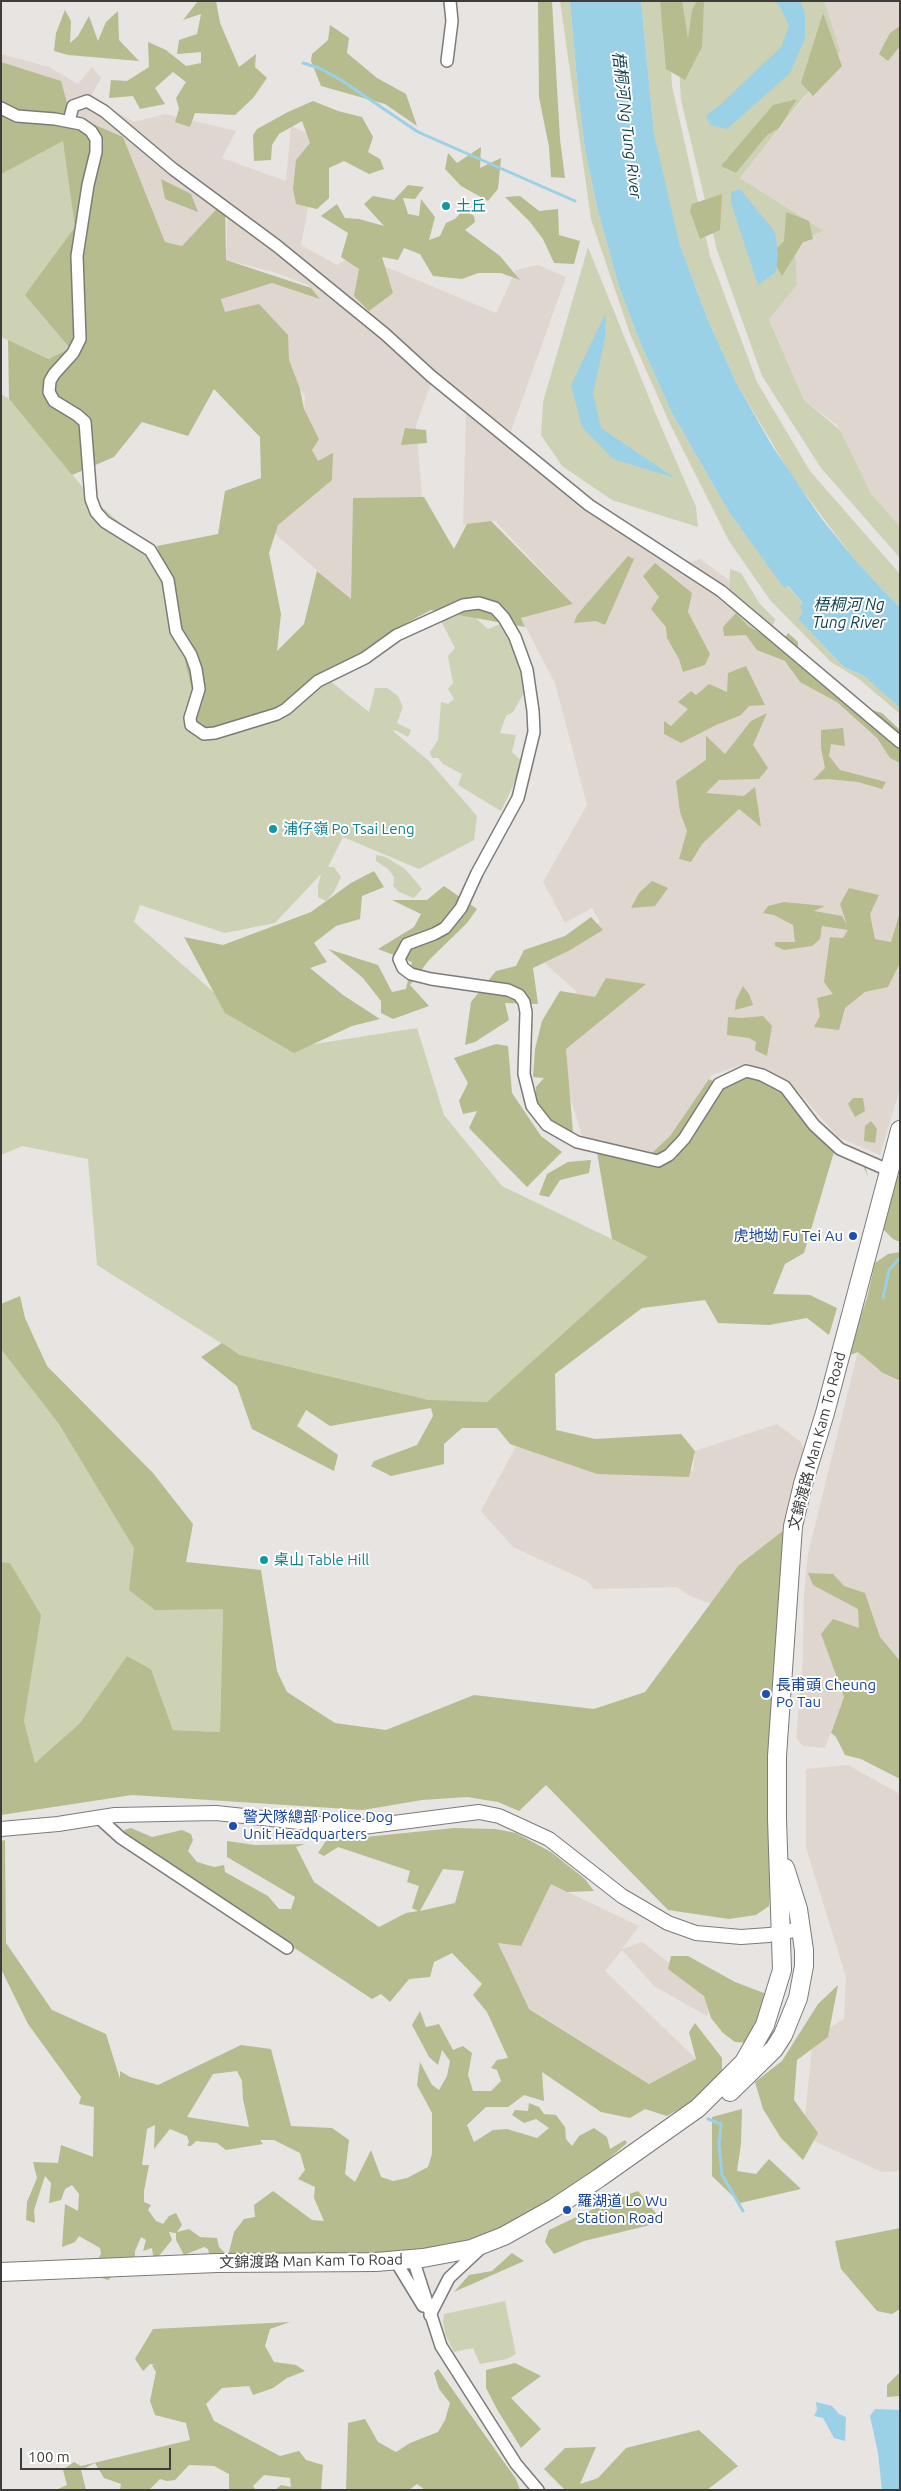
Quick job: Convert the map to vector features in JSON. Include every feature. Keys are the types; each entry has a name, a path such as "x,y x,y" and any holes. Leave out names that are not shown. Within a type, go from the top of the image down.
{"main road":[{"name":"文錦渡路 Man Kam To Road","path":"698,2108 744,2062 765,2025 782,1970 779,1849 776,1819 777,1756 793,1526 803,1484 825,1413 893,1165 900,1130"},
{"name":"文錦渡路 Man Kam To Road","path":"1,2272 217,2263 404,2260 471,2249 498,2240 554,2208 698,2108 724,2096 739,2085 766,2059 783,2035 798,1998 804,1966 798,1909 779,1849"}],"street":[{"path":"446,61 452,21 450,1"},
{"path":"69,121 73,106 86,101 104,110 173,169 277,246 385,334 431,376 589,506 721,591 900,742"},
{"path":"1,108 17,116 69,121 89,129 94,136 97,147 77,256 80,339 73,353 54,374 50,382 49,392 54,401 77,414 84,422 90,493 96,512 105,522 150,550 168,580 176,631 192,655 196,669 199,689 190,718 191,725 204,734 215,733 277,714 286,709 318,681 365,658 397,635 463,605 479,603 495,608 504,618 515,637 527,670 533,711 534,732 518,798 514,810 477,873 461,908 445,928 406,944 399,959 403,968 411,974 431,979 508,990 519,995 524,1002 526,1012 524,1074 532,1106 547,1125 577,1142 658,1161 670,1155 684,1139 719,1084 746,1071 762,1075 785,1087 814,1125 840,1149 893,1165"},
{"path":"1,1829 115,1815 216,1813 355,1828 478,1812 499,1816 549,1838 622,1896 668,1923 696,1933 741,1937 782,1933 800,1929"},
{"path":"99,1818 121,1838 287,1948"},
{"path":"430,2315 449,2278 486,2244"},
{"path":"404,2260 430,2315"},
{"path":"404,2260 430,2315 441,2346 516,2464 538,2490"}],"shaded area":[{"path":"824,1 900,1 900,528 872,498 838,426 804,400 769,318 797,285 795,241 824,231 740,178 805,97"},
{"path":"1,54 49,67 78,84 92,67 101,78 90,98 134,122 165,114 236,131 222,158 286,181 291,126 321,140 301,245 337,265 355,254 496,313 516,270 538,265 566,277 511,431 435,373 416,425 422,498 353,498 351,600 272,531 326,477 333,454 318,462 309,454 319,438 304,415 305,396 284,364 225,312 220,294 272,283 319,298 308,285 277,273 226,260 228,205 182,246 159,241 123,137 70,114 1,68"},
{"path":"466,413 591,515 678,567 700,559 747,593 759,613 900,735 900,915 894,943 875,939 870,914 849,930 843,938 830,937 845,1007 865,992 888,987 900,963 900,1088 880,1155 838,1137 793,1086 746,1063 712,1075 670,1136 650,1155 583,1139 551,1034 577,1011 576,991 541,960 600,922 592,908 565,923 543,882 587,805 555,683 521,618 573,604 495,521 463,525"},
{"path":"858,1351 886,1375 900,1382 900,1661 821,1634 844,1697 825,1748 803,1746 796,1738 803,1659 804,1594 808,1554"},
{"path":"777,1424 801,1442 806,1454 775,1574 742,1616 688,1595 677,1587 594,1589 587,1581 513,1547 481,1511 516,1446 604,1470 693,1471 695,1451"},
{"path":"848,1765 900,1794 900,2171 882,2172 803,2136 813,2038 844,2019 846,1977 806,1848 806,1769"},
{"path":"551,1884 639,1926 622,1949 642,1942 713,1996 707,2016 654,1986 622,1950 605,1971 696,2059 649,2084 527,2007 498,1942 521,1946"}],"green space":[{"path":"198,1 216,1 220,23 239,67 256,54 255,67 267,78 253,98 235,115 195,113 190,127 175,122 179,109 176,98 186,82 173,72 155,88 165,104 140,109 133,96 109,98 111,80 127,81 149,67 148,42 166,50 186,66 201,63 201,52 177,54 179,40 197,34 201,14 183,20"},
{"path":"538,1 552,1 560,139 565,178 551,177 549,147 539,97"},
{"path":"560,1 570,1 585,150 597,207 618,284 640,342 672,413 729,512 784,587 787,586 803,603 803,611 798,619 844,667 864,676 900,708 900,714 859,679 831,662 770,600 729,541 670,424 630,334 591,219"},
{"path":"641,1 667,1 672,86 710,256 757,382 810,471 900,574 900,608 855,560 793,478 737,384 707,318 679,242 663,179 654,134"},
{"path":"660,1 682,1 688,39 692,10 697,1 704,1 702,47 685,80 666,69"},
{"path":"675,1 824,1 840,51 740,178 824,231 795,241 797,285 769,319 804,400 840,430 871,494 900,527 900,558 821,468 762,376 717,250 681,100"},
{"path":"65,10 71,21 70,43 78,36 89,16 98,41 106,22 118,11 119,40 139,61 68,55 54,51 56,33"},
{"path":"823,13 842,66 813,96 801,83"},
{"path":"330,25 349,38 347,53 377,78 406,94 417,126 385,104 321,86 311,61 312,54 328,40"},
{"path":"900,26 900,46 888,61 879,54 890,33"},
{"path":"1,62 61,81 70,114 123,137 165,242 182,246 225,200 226,260 311,288 320,299 272,283 221,299 225,312 259,304 288,335 289,360 300,389 304,409 319,439 312,450 318,461 333,453 332,480 278,525 269,553 281,614 277,651 304,624 317,571 351,599 353,498 424,497 454,549 467,524 491,521 573,604 521,618 525,627 431,610 403,625 365,658 286,709 197,731 195,702 157,546 218,534 225,491 261,478 260,437 214,389 188,436 142,422 114,457 72,475 9,399 8,340 49,359 70,348 25,295 75,227 63,141 1,174"},
{"path":"797,99 779,128 767,135 736,173 721,166 773,105"},
{"path":"313,101 338,111 362,117 373,137 368,152 380,159 384,169 369,174 344,161 329,168 329,198 317,209 296,204 293,189 296,160 310,143 302,121 279,134 272,145 271,160 254,161 253,135 257,129"},
{"path":"73,137 83,227 70,348 50,359 1,337 1,158 40,149"},
{"path":"481,147 480,168 501,158 498,189 488,201 461,186 445,169 448,153 457,163"},
{"path":"161,179 191,194 198,212 165,199"},
{"path":"408,185 424,187 415,199 403,198 408,214 419,216 421,199 435,217 429,240 440,236 446,223 455,219 464,209 474,216 475,222 465,230 500,256 520,280 501,273 478,273 462,279 433,276 420,254 404,248 398,260 382,257 393,293 369,311 354,296 359,269 341,257 348,233 321,216 337,204 345,218 359,219 384,226 364,204 373,196 394,200"},
{"path":"722,194 720,230 700,239 690,211 692,204"},
{"path":"520,196 539,211 558,209 559,235 580,241 574,264 554,263 543,239 530,222 505,197"},
{"path":"786,212 809,221 813,239 803,242 782,276 770,255 784,241"},
{"path":"588,247 654,410 696,507 698,527 612,500 562,466 541,435 543,402"},
{"path":"1,394 9,399 91,497 150,550 158,561 188,650 196,731 261,719 325,677 369,712 375,688 387,688 398,696 403,707 397,723 411,730 408,737 395,730 393,731 429,761 477,816 474,840 419,869 343,837 328,867 334,867 341,877 334,892 326,901 318,897 321,874 275,923 225,933 140,905 134,922 217,995 302,1046 417,1028 444,1115 502,1186 649,1257 487,1402 433,1401 240,1355 97,1265 88,1159 22,1146 1,1155"},
{"path":"405,428 426,430 427,443 401,445"},
{"path":"628,556 634,559 605,625 596,621 574,623 577,615"},
{"path":"655,563 692,593 688,612 710,654 705,665 683,672 679,659 667,638 666,627 651,609 659,597 643,576"},
{"path":"730,569 741,573 760,604 775,619 768,639 748,626 729,607"},
{"path":"465,609 488,629 503,623 516,652 526,690 513,712 506,716 500,733 516,735 512,752 524,763 501,811 458,785 462,774 443,764 438,758 432,758 430,752 438,740 441,702 448,704 454,699 448,689 453,683 448,656 455,648 440,619"},
{"path":"736,613 748,626 780,645 788,633 798,642 798,652 864,708 882,713 900,730 900,763 890,758 877,738 837,702 800,682 785,661 757,650 746,635 724,636 723,627"},
{"path":"746,666 765,705 749,706 741,715 716,725 681,743 664,734 664,721 671,726 688,709 678,702 691,691 696,695 709,684 727,692 728,673"},
{"path":"767,713 753,745 768,768 759,779 719,780 706,793 744,796 755,787 761,827 739,809 702,844 691,862 679,859 687,831 680,812 676,781 706,760 706,736 725,754 751,721"},
{"path":"843,728 845,746 831,744 829,756 840,770 886,782 882,789 858,782 828,779 813,780 825,768 821,748 821,730"},
{"path":"376,855 386,857 405,869 422,889 414,898 399,892 393,886 394,877 388,869 376,861"},
{"path":"374,871 384,887 362,896 360,919 336,926 314,943 327,962 310,968 343,995 380,1019 352,1026 294,1053 225,1013 184,937 223,945 311,912 351,883"},
{"path":"652,881 668,888 655,906 631,908 639,893"},
{"path":"444,886 477,909 467,923 429,960 410,985 429,1006 393,1019 381,1013 381,1001 363,978 328,949 378,965 392,992 406,989 412,962 378,949 414,927 421,914 392,900 427,900"},
{"path":"849,888 879,895 870,914 875,939 891,942 900,912 900,963 888,987 865,992 845,1008 839,1030 814,1027 820,1016 817,998 833,994 824,982 830,937 843,938 848,930 822,926 820,939 812,946 784,950 775,946 775,942 795,942 793,925 774,915 763,913 768,906 784,902 825,906 814,911 842,916 847,925 840,904"},
{"path":"591,917 603,930 570,950 533,968 538,1004 505,1003 509,1020 475,1042 465,1045 471,1002 496,971 516,966 524,950 565,936"},
{"path":"606,978 646,984 566,1049 573,1132 535,1122 536,1087 544,1078 533,1077 535,1049 542,1021 560,991 595,997"},
{"path":"743,986 749,994 753,1005 735,1010 736,1000"},
{"path":"763,1016 772,1026 767,1056 755,1050 756,1042 749,1038 727,1035 728,1017"},
{"path":"496,1044 508,1046 512,1093 541,1136 562,1152 527,1187 469,1128 477,1111 463,1114 459,1101 468,1083 454,1058"},
{"path":"751,1072 782,1086 839,1150 864,1161 868,1177 862,1163 834,1152 804,1253 785,1264 773,1294 810,1295 837,1308 829,1335 807,1318 769,1325 718,1323 705,1300 642,1308 555,1374 556,1430 595,1439 681,1434 695,1451 689,1477 597,1474 510,1444 497,1428 462,1428 444,1444 444,1464 391,1476 371,1466 374,1461 417,1445 433,1416 431,1408 330,1426 306,1410 297,1426 338,1455 334,1471 252,1429 237,1386 201,1357 222,1343 240,1355 429,1400 487,1402 648,1257 612,1239 596,1147 650,1155 670,1136 709,1079 719,1084"},
{"path":"853,1098 863,1098 865,1111 855,1117 848,1104"},
{"path":"871,1121 877,1129 875,1143 864,1141 865,1126"},
{"path":"591,1160 589,1173 560,1180 549,1197 539,1195 547,1174 568,1162"},
{"path":"893,1175 900,1176 900,1242 893,1239 880,1226"},
{"path":"900,1252 900,1381 883,1373 858,1352 847,1356 867,1298 875,1263 888,1254"},
{"path":"20,1296 25,1318 47,1366 153,1473 193,1524 186,1562 261,1570 277,1671 287,1692 335,1723 386,1730 474,1695 594,1709 645,1692 739,1565 784,1530 768,1761 767,1803 773,1853 769,1906 756,1915 729,1919 668,1910 546,1785 519,1811 498,1802 467,1797 422,1800 363,1810 132,1795 1,1815 1,1562 10,1563 41,1615 24,1721 35,1763 80,1723 127,1656 151,1669 173,1730 220,1732 223,1609 155,1610 129,1590 134,1548 59,1424 1,1349 1,1304"},
{"path":"1,1349 223,1609 220,1732 173,1730 151,1669 127,1656 80,1723 35,1763 24,1721 35,1651 10,1563 1,1562"},
{"path":"808,1573 833,1574 844,1586 865,1593 880,1637 900,1661 900,1779 861,1759 845,1755 836,1737 831,1733 844,1697 821,1634 833,1619 859,1628 858,1609 813,1585"},
{"path":"131,1828 152,1837 182,1830 191,1834 193,1840 188,1851 197,1862 214,1867 224,1865 225,1872 268,1896 279,1909 291,1909 295,1897 227,1857 227,1841 255,1845 305,1844 296,1847 314,1882 379,1927 406,1913 418,1911 412,1908 419,1886 407,1882 410,1871 338,1847 324,1856 318,1853 326,1841 454,1828 496,1829 516,1833 551,1852 585,1879 594,1891 567,1892 551,1884 521,1946 498,1943 529,2009 649,2084 696,2059 689,2032 695,2023 722,2058 722,2077 709,2092 667,2116 645,2109 630,2118 601,2112 542,2072 544,2101 524,2095 508,2107 486,2107 467,2125 474,2142 493,2130 507,2129 537,2138 549,2128 536,2119 524,2123 512,2115 515,2110 528,2111 529,2103 539,2107 544,2114 556,2115 565,2127 566,2139 572,2146 579,2136 594,2128 607,2137 610,2149 625,2140 627,2143 591,2174 563,2203 458,2251 211,2263 208,2249 204,2247 184,2255 176,2240 176,2233 169,2232 172,2240 154,2262 152,2248 143,2251 146,2240 141,2237 135,2251 135,2262 126,2265 108,2280 99,2277 96,2262 101,2254 100,2248 79,2236 75,2242 62,2247 65,2204 78,2211 79,2194 72,2185 65,2189 61,2200 49,2203 51,2183 45,2176 34,2210 35,2223 26,2220 27,2202 37,2178 33,2162 58,2163 61,2145 93,2157 94,2107 79,2104 81,2097 28,2024 1,1969 1,1841 5,1840 6,1943 52,2010 106,2034 120,2079 120,2071 130,2077 158,2085 241,2045 271,2049 291,2126 332,2128 349,2140 345,2174 355,2182 371,2150 381,2177 393,2181 407,2178 428,2167 432,2154 432,2113 417,2085 420,2062 432,2085 439,2090 447,2076 450,2061 442,2050 438,2065 429,2057 412,2025 420,2011 426,2027 439,2024 453,2050 463,2046 472,2053 468,2075 473,2091 491,2091 501,2081 497,2070 491,2068 497,2060 508,2058 487,2012 473,1995 482,1984 452,1953 434,1962 430,1977 409,1979 390,2002 381,1994 372,1999 127,1838 124,1830","holes":["443,1869 464,1871 455,1903 420,1911","237,2071 242,2081 243,2099 249,2127 187,2117 213,2074","155,2125 154,2149 170,2129 187,2136 189,2142 187,2146 191,2146 196,2141 217,2143 226,2150 263,2144 260,2140 274,2140 300,2153 305,2170 298,2179 315,2187 314,2198 324,2221 312,2220 273,2191 254,2205 255,2217 244,2219 234,2232 228,2256 219,2247 217,2238 200,2237 189,2229 177,2232 182,2225 176,2213 169,2216 163,2224 156,2221 148,2210 151,2205 144,2202 149,2165 142,2165 147,2129"]},
{"path":"671,1956 688,1956 735,1982 769,1995 751,2043 735,2042 723,2033 711,2018 704,1996 668,1969"},
{"path":"838,1985 828,2037 797,2060 794,2100 818,2133 803,2160 781,2138 763,2109 755,2082 782,2061 818,2004"},
{"path":"742,2109 741,2144 737,2171 756,2174 769,2159 801,2189 740,2203 712,2176 712,2117"},
{"path":"638,2191 663,2222 584,2241 554,2254 545,2242 549,2230 610,2201"},
{"path":"900,2228 900,2309 892,2314 877,2311 841,2269 835,2241"},
{"path":"512,2253 524,2261 454,2292 469,2275 492,2271"},
{"path":"505,2301 516,2354 507,2359 480,2364 473,2348 454,2352 445,2334 444,2314"},
{"path":"290,2322 270,2329 265,2346 274,2362 296,2365 305,2371 287,2378 273,2388 253,2395 249,2386 222,2388 206,2404 214,2421 280,2456 299,2451 306,2460 323,2465 321,2490 275,2490 281,2485 291,2487 290,2478 264,2475 253,2486 256,2490 229,2490 229,2474 214,2466 189,2465 175,2480 167,2481 160,2479 149,2490 120,2490 121,2484 104,2478 95,2463 81,2470 86,2490 56,2490 67,2485 63,2470 74,2462 81,2466 190,2440 186,2423 155,2415 150,2401 156,2372 152,2365 157,2365 150,2364 143,2371 135,2359 153,2329"},
{"path":"515,2363 541,2376 511,2398 541,2429 521,2448 486,2388 486,2370"},
{"path":"438,2369 516,2479 520,2490 425,2490 417,2484 409,2490 346,2490 348,2423 365,2419 378,2442 396,2452 410,2443 438,2432 445,2420 450,2403 439,2389 434,2373"},
{"path":"900,2372 900,2396 887,2397 887,2385"},
{"path":"699,2430 738,2466 707,2490 565,2490 544,2469 565,2448 596,2447 580,2484 598,2478 626,2448"}],"water":[{"name":"梧桐河 Ng Tung River","path":"570,1 641,1 654,134 679,242 707,318 737,384 771,444 821,518 855,560 900,608 900,708 864,676 844,667 798,619 803,611 800,607 803,603 788,586 784,588 729,512 672,413 640,342 618,284 597,207 585,150"},
{"path":"774,1 800,1 805,13 805,38 790,73 727,129 710,125 706,115 720,105 781,47 789,26 780,6"},
{"path":"740,189 775,232 778,255 776,272 758,285 731,203 731,192"},
{"path":"606,312 605,338 593,394 601,428 675,478 613,459 582,427 571,385"},
{"path":"816,2402 832,2406 839,2414 846,2417 845,2441 834,2438 823,2418 814,2416 817,2410"},
{"path":"875,2409 900,2410 900,2490 882,2490 878,2453 870,2416"}],"waterway":[{"path":"303,63 319,68 341,80 418,132 575,201"},
{"path":"883,1298 889,1270 900,1258"},
{"path":"708,2119 721,2124 719,2145 722,2175 743,2211"}],"place":[{"name":"土丘","path":"446,206"},
{"name":"浦仔嶺 Po Tsai Leng","path":"273,829"},
{"name":"虎地坳 Fu Tei Au","path":"853,1236"},
{"name":"桌山 Table Hill","path":"264,1560"},
{"name":"長甫頭 Cheung Po Tau","path":"766,1694"},
{"name":"警犬隊總部 Police Dog Unit Headquarters","path":"233,1826"},
{"name":"羅湖道 Lo Wu Station Road","path":"567,2210"}]}
